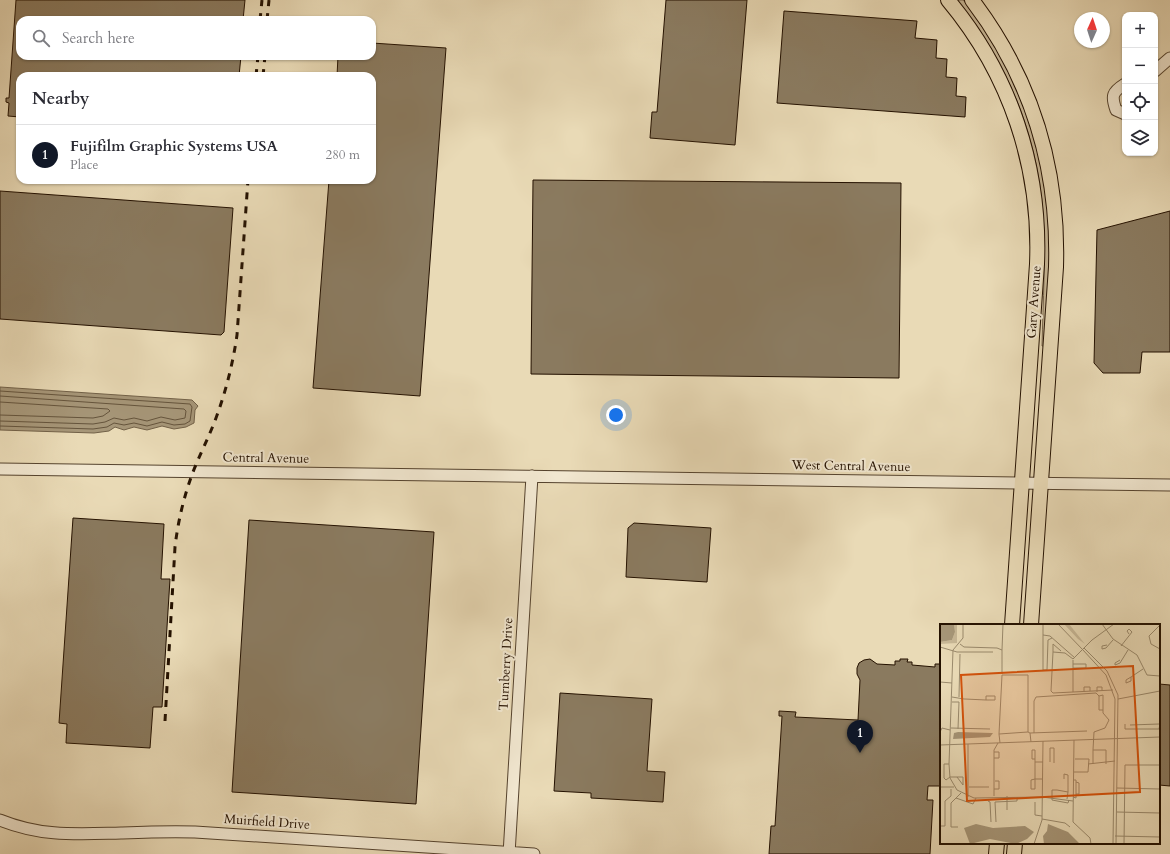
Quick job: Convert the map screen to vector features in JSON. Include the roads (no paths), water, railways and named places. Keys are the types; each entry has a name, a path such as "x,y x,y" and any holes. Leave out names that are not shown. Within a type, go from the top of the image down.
{"main road":[{"name":"Gary Avenue","path":"948,0 968,26 984,51 1005,90 1021,134 1031,172 1037,218 1037,259 1012,624"},
{"name":"Gary Avenue","path":"972,0 992,27 1024,89 1042,139 1053,190 1056,230 1056,267 1031,624"},
{"path":"996,854 997,844"},
{"path":"1014,854 1015,844"}],"street":[{"path":"1158,68 1170,58"},
{"path":"1122,86 1116,90 1113,95 1113,101 1116,110 1122,113"},
{"name":"Central Avenue","path":"0,469 532,476"},
{"name":"West Central Avenue","path":"532,476 1170,485"},
{"name":"Turnberry Drive","path":"509,853 532,476"},
{"name":"Muirfield Drive","path":"0,820 15,826 50,833 70,834 160,831 195,832 534,854"}],"water":[{"path":"0,387 192,400 198,406 195,410 194,423 186,427 174,429 162,426 147,430 134,427 124,430 115,427 109,431 94,433 0,430"}],"railway":[{"path":"260,16 262,0"},
{"path":"267,16 269,0"},
{"path":"256,72 258,60"},
{"path":"263,72 265,60"},
{"path":"165,721 176,537 187,490 220,408 233,356 237,335 248,184"}],"place":[{"name":"Fujifilm Graphic Systems USA","path":"860,753"}]}
